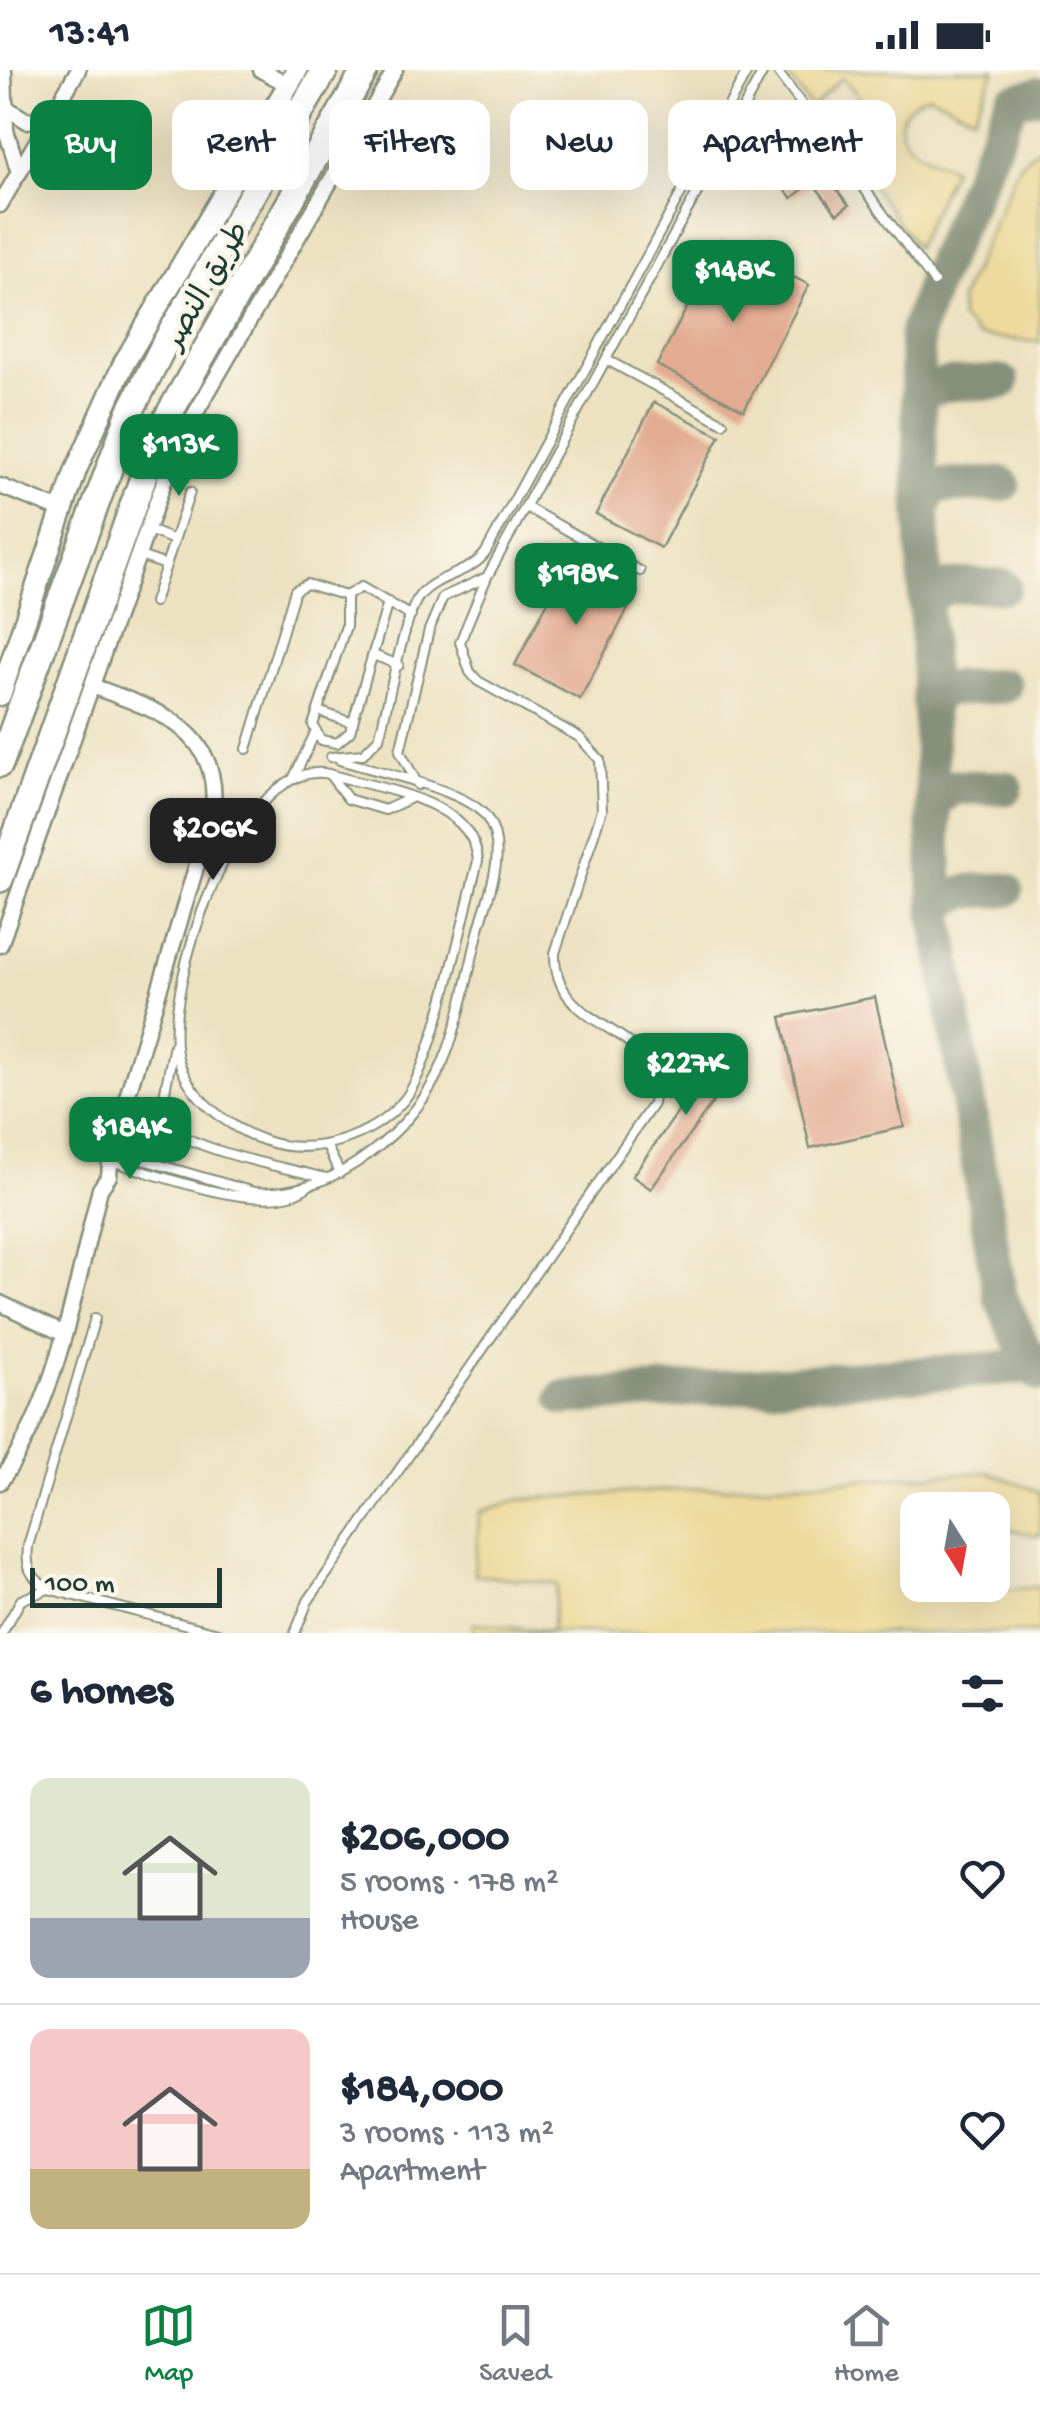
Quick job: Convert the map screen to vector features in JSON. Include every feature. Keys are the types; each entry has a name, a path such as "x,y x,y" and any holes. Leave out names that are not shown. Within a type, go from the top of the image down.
{"highway":[{"name":"طريق النصر","path":"0,764 30,645 147,376 325,70"},
{"name":"طريق النصر","path":"0,880 41,796 143,512 179,392 365,70"}],"street":[{"path":"4,70 10,152 19,173"},
{"path":"61,100 78,70"},
{"path":"0,695 30,645 61,510 124,363 293,77 261,70"},
{"path":"0,946 41,796 92,686 135,555 143,512 189,419 395,70"},
{"path":"5,107 30,121"},
{"path":"0,205 30,154"},
{"path":"0,486 61,510"},
{"path":"0,1482 42,1402 64,1334 100,1189 109,1176 109,1155 210,823 214,787 202,752 179,724 92,686"},
{"path":"0,1302 64,1334"}],"lane":[{"path":"331,758 363,754 380,738 411,616 422,592 478,562 486,552 748,70"},
{"path":"295,1633 308,1601 645,1121 656,1085 646,1056 572,1004 560,990 555,954 602,810 604,778 594,750 579,737 470,672 460,642 487,577 764,70"},
{"path":"776,70 934,282"},
{"path":"606,360 723,423"},
{"path":"154,602 190,492"},
{"path":"526,507 640,571"},
{"path":"143,512 174,540"},
{"path":"135,555 166,565"},
{"path":"418,785 400,751 429,630 443,597 487,577"},
{"path":"246,749 295,590 306,584 346,596 361,587 411,616"},
{"path":"326,1178 215,1147 171,1132 159,1122 175,1041 177,998 223,857 255,811 294,778 315,734 318,711 346,626 346,596"},
{"path":"327,774 338,743 350,732 388,602"},
{"path":"372,654 399,665"},
{"path":"318,711 353,722"},
{"path":"315,734 329,743 338,743"},
{"path":"109,1155 255,1199 290,1198 311,1184 340,1174 400,1131 420,1109 446,1054 496,866 495,832 475,804 331,758"},
{"path":"327,774 348,799 392,810 409,799"},
{"path":"175,1041 180,1064 196,1093 247,1134 288,1146 326,1145 364,1130 404,1100 420,1070 478,861 477,844 456,816 435,808 327,774 294,778"},
{"path":"435,808 440,792"},
{"path":"454,948 473,954"},
{"path":"404,1100 420,1109"},
{"path":"326,1145 340,1174"},
{"path":"96,1318 28,1546 26,1566 32,1578 48,1589 218,1633"},
{"path":"2,1633 22,1600 48,1589"}],"sand":[{"path":"784,70 995,70 973,116 929,95 903,114 900,128 909,144 953,168 916,247 875,190 896,190 896,100 862,100 842,77 819,100 805,100"},
{"path":"1040,147 1040,342 978,336 961,319 960,300 1020,163"},
{"path":"988,1472 1040,1492 1040,1536 1010,1530 1010,1492 900,1492 900,1602 1010,1602 1010,1589 1040,1587 1040,1633 472,1633 474,1623 551,1632 557,1584 474,1574 480,1512 521,1499"}],"building":[{"path":"785,190 802,190 792,198"},
{"path":"818,190 837,190 849,205 837,214"},
{"path":"722,240 809,285 744,410 657,365"},
{"path":"654,402 720,436 661,548 596,514"},
{"path":"571,557 637,592 580,699 515,665"},
{"path":"875,997 904,1127 810,1148 781,1017"},
{"path":"698,1051 712,1062 717,1054 737,1068 651,1189 632,1176 706,1073 690,1062"}],"taxiway":[{"path":"1040,94 1012,101 934,282 916,334 937,914 1000,1296 1025,1351 1040,1370"},
{"path":"918,400 945,385 1002,382"},
{"path":"922,513 928,493 940,486 1003,484"},
{"path":"925,601 951,587 1003,586"},
{"path":"929,701 944,689 1004,686"},
{"path":"933,803 954,787 1006,788"},
{"path":"937,914 957,894 1006,890"},
{"path":"564,1398 1036,1366 1040,1375"}]}
